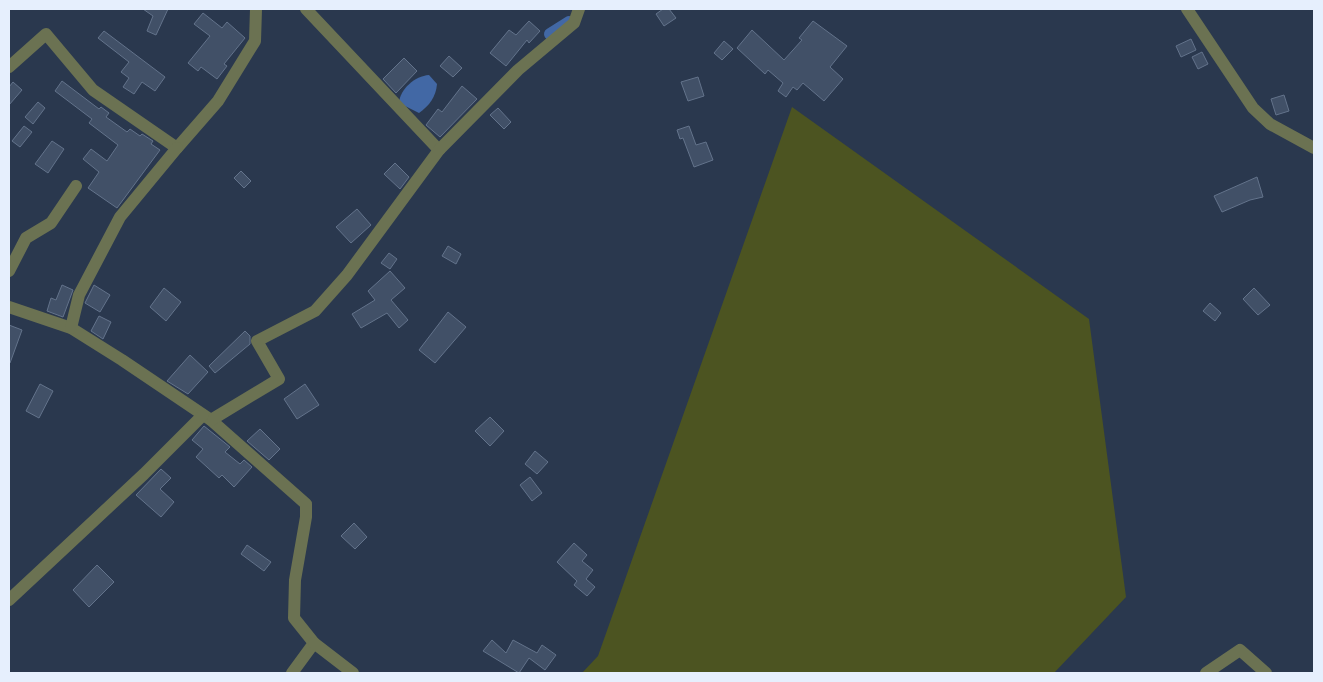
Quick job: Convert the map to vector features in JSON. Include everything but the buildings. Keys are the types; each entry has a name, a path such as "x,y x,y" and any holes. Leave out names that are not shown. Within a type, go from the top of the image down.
{"street":[{"path":"71,328 79,295 120,217 218,101 255,41 256,9"},
{"path":"306,9 439,150"},
{"path":"9,600 207,418 278,379 257,341 314,311 347,275 439,150 518,70 574,22 578,9"},
{"path":"1187,9 1253,108 1270,124 1314,148"},
{"path":"9,67 46,34 93,90 177,148"},
{"path":"9,271 26,238 51,223 76,186"},
{"path":"9,307 71,328 207,418 306,504 306,517 295,580 293,612 298,624 314,644 353,673"},
{"path":"292,673 314,644"},
{"path":"1206,673 1240,650 1266,673"}],"green space":[{"path":"792,107 1089,319 1126,597 1054,673 582,673 598,656"}],"water":[{"path":"429,75 437,84 434,97 426,107 419,113 399,103 402,93 409,84"}],"waterway":[{"path":"550,34 569,22"}]}
